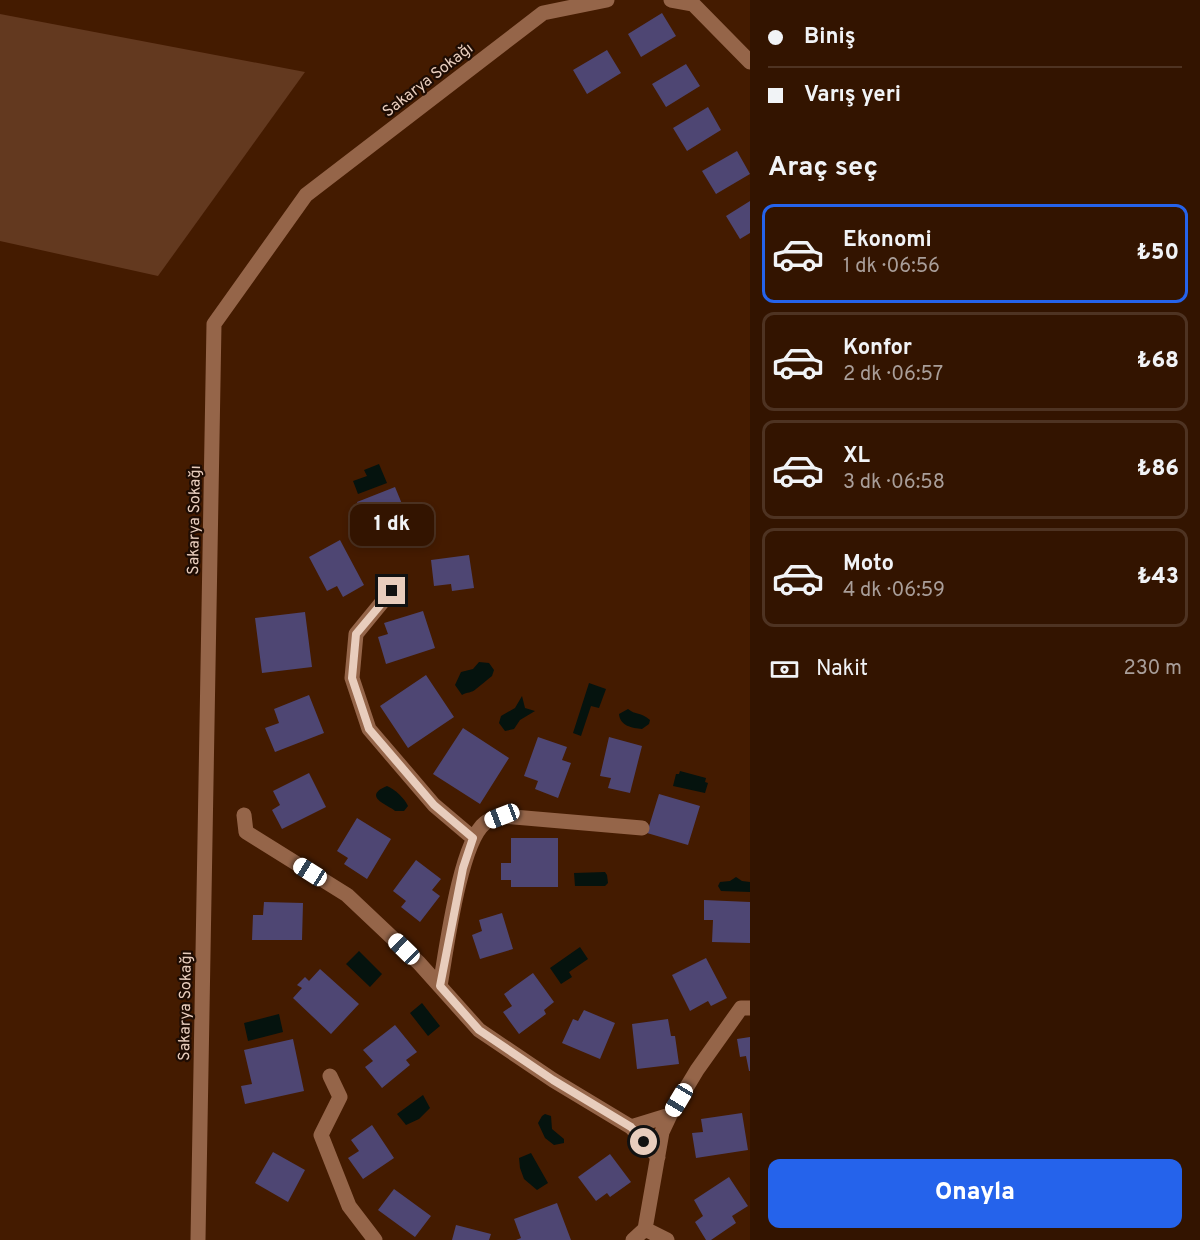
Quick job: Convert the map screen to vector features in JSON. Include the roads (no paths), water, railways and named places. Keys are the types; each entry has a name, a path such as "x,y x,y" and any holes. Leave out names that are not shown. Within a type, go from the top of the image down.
{"street":[{"name":"Sakarya Sokağı","path":"198,1240 214,324 306,195 543,13 607,0"},
{"path":"671,0 693,4 750,62"},
{"path":"392,591 356,634 352,678 369,729 434,805 473,838"},
{"path":"244,815 246,832 347,895 419,963 479,1030 553,1080 631,1127 658,1157"},
{"path":"440,986 463,868 473,838 485,822 502,816 642,828"},
{"path":"633,1240 645,1229 662,1132 670,1115 697,1070 741,1008 750,1008"},
{"path":"330,1076 340,1097 321,1135 349,1206 375,1240"},
{"path":"631,1127 670,1115"},
{"path":"645,1229 667,1240"}]}
